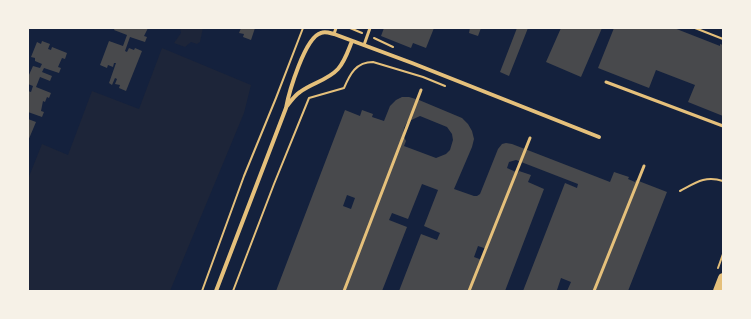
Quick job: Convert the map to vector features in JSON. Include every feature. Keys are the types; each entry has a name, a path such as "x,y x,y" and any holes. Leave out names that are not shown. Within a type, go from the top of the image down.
{"main road":[{"path":"718,291 723,278"}],"street":[{"path":"216,291 286,108 290,89 310,42 321,33 334,34 599,137"},
{"path":"286,108 299,92 328,77 338,69 345,59 352,41"}],"lane":[{"path":"334,34 336,28"},
{"path":"364,46 370,28"},
{"path":"606,82 723,126"},
{"path":"344,291 422,90"},
{"path":"469,291 530,138"},
{"path":"594,291 644,166"}],"path":[{"path":"202,291 244,176 303,28"},
{"path":"695,28 723,39"},
{"path":"233,291 309,98 344,88 350,73 367,62 373,62 452,88"},
{"path":"680,191 702,179 717,179 723,181"}],"shaded area":[{"path":"180,28 203,28 200,42 197,44 191,42 185,47 174,43 181,33"},
{"path":"162,48 251,85 244,113 170,291 28,291 28,179 42,144 68,155 92,91 139,109"}],"building":[{"path":"115,28 148,28 144,36 147,37 145,42 130,37 125,51 127,52 129,48 134,50 135,48 142,51 126,91 119,88 120,85 115,84 117,79 115,78 112,85 109,83 116,63 114,63 113,67 108,65 107,68 100,65 109,41 123,46 127,35 114,30"},
{"path":"241,28 255,28 251,40 243,37 244,34 239,33"},
{"path":"384,28 434,28 426,48 413,43 411,48 381,36"},
{"path":"470,28 481,28 478,36 469,33"},
{"path":"517,28 528,28 509,76 500,72"},
{"path":"561,28 602,28 581,77 546,62"},
{"path":"614,28 674,28 720,46 720,44 723,45 723,116 688,102 695,85 656,70 649,88 598,68"},
{"path":"42,41 50,44 48,49 51,50 52,47 67,53 65,59 62,58 58,67 61,68 59,73 44,68 42,72 52,76 50,81 40,77 36,87 51,93 45,102 43,101 41,111 44,112 42,117 28,112 28,91 31,92 33,86 28,84 28,77 33,66 40,68 42,64 35,61 35,58 31,57 37,42 41,44"},
{"path":"402,97 409,97 419,100 462,118 468,124 474,139 454,189 474,196 480,194 498,149 502,144 506,143 610,182 614,172 629,177 628,179 635,182 636,180 667,192 628,291 567,291 571,282 561,278 557,290 560,291 523,291 565,183 577,188 578,184 516,160 509,162 507,168 518,173 519,171 531,175 528,182 544,189 505,291 399,291 421,234 437,240 440,233 424,226 438,190 422,184 408,219 392,213 389,220 407,227 382,291 276,291 345,110 360,116 362,110 373,114 372,117 384,121 390,106","holes":["420,116 447,127 452,134 453,140 450,150 446,154 436,158 404,146 406,141 403,135 407,122","347,195 355,198 351,209 343,206","478,246 487,249 482,260 474,257"]},
{"path":"28,119 36,122 28,141"}]}
